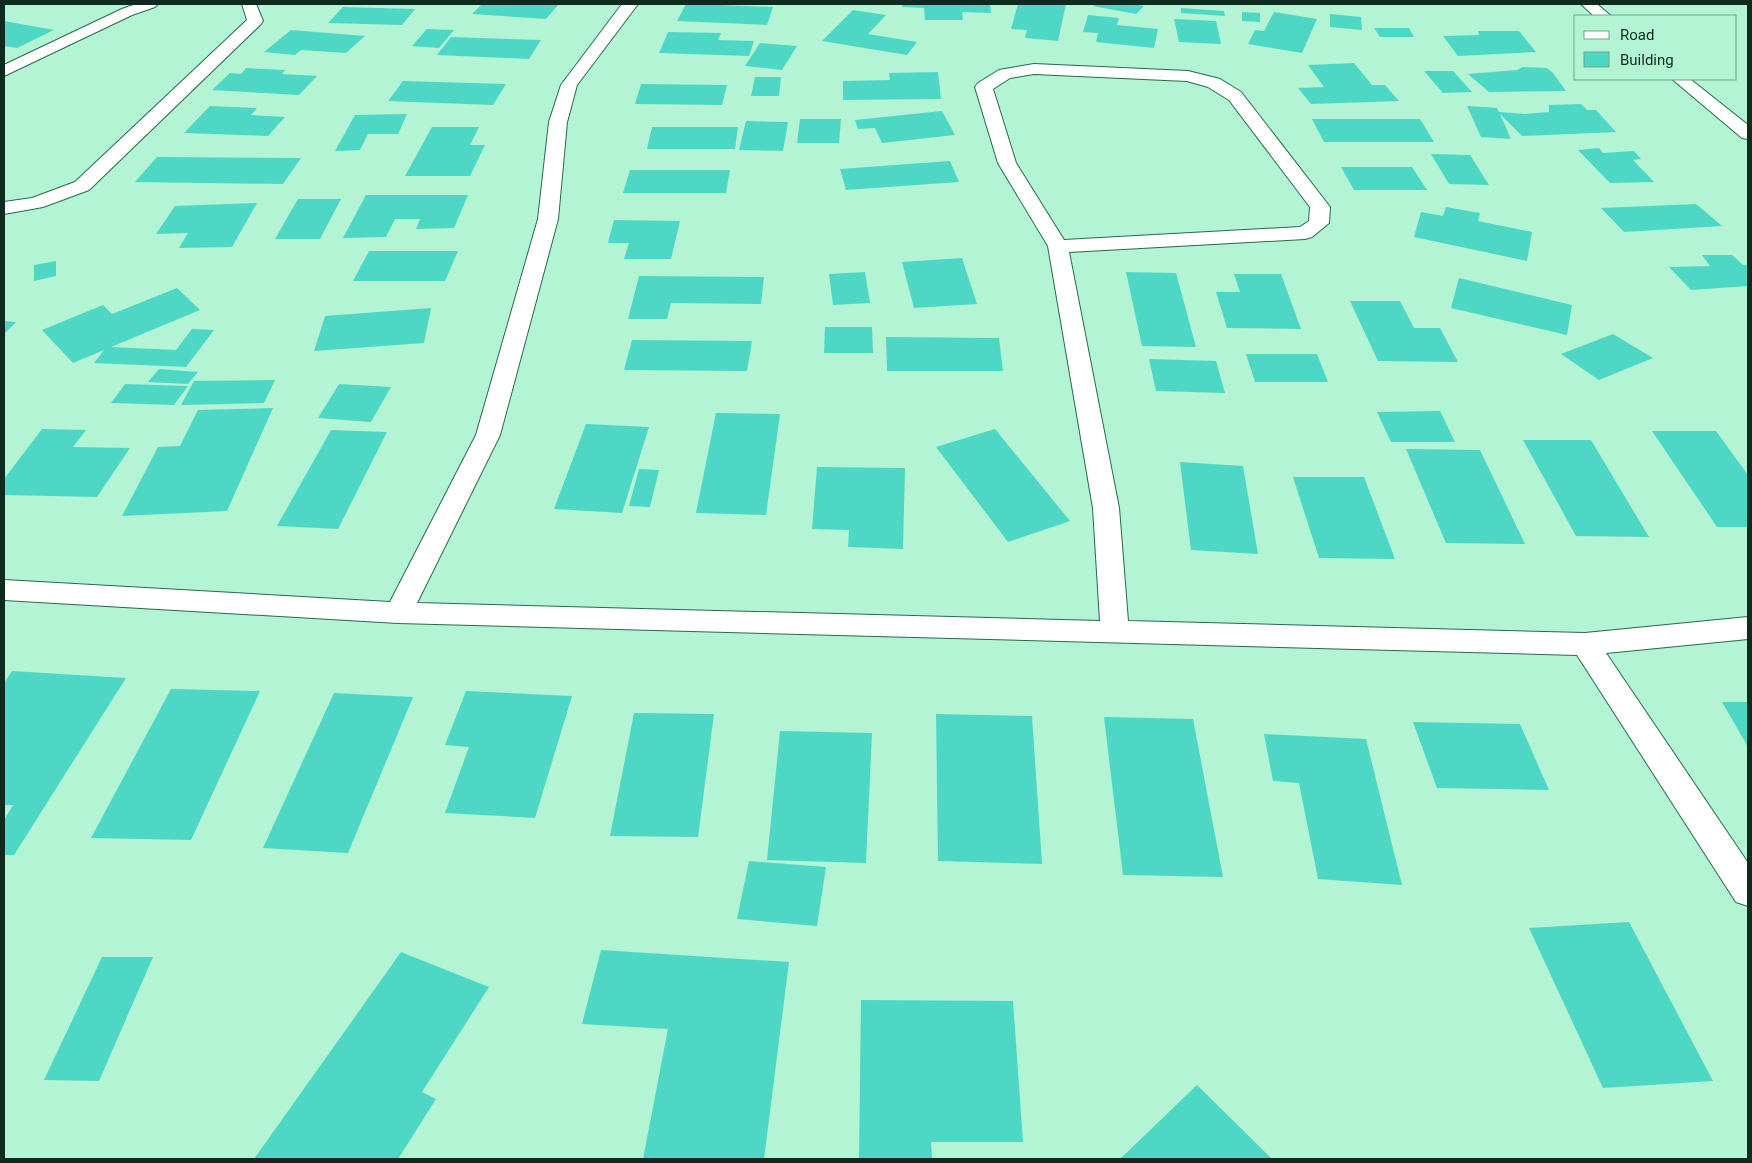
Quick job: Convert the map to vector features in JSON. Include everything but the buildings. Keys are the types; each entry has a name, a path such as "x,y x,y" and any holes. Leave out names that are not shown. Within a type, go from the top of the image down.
{"street":[{"path":"4,71 128,12 150,4"},
{"path":"4,208 36,203 82,186 255,22 249,4"},
{"path":"398,613 488,435 548,219 558,122 569,85 630,4"},
{"path":"1588,4 1602,15"},
{"path":"1058,246 1305,233 1318,223 1320,207 1235,96 1214,83 1188,76 1034,69 1005,74 984,87 1008,163 1058,246 1106,508 1115,633"},
{"path":"1681,80 1748,134"},
{"path":"4,590 398,613 1584,644 1748,628"},
{"path":"1584,644 1748,891"}]}
